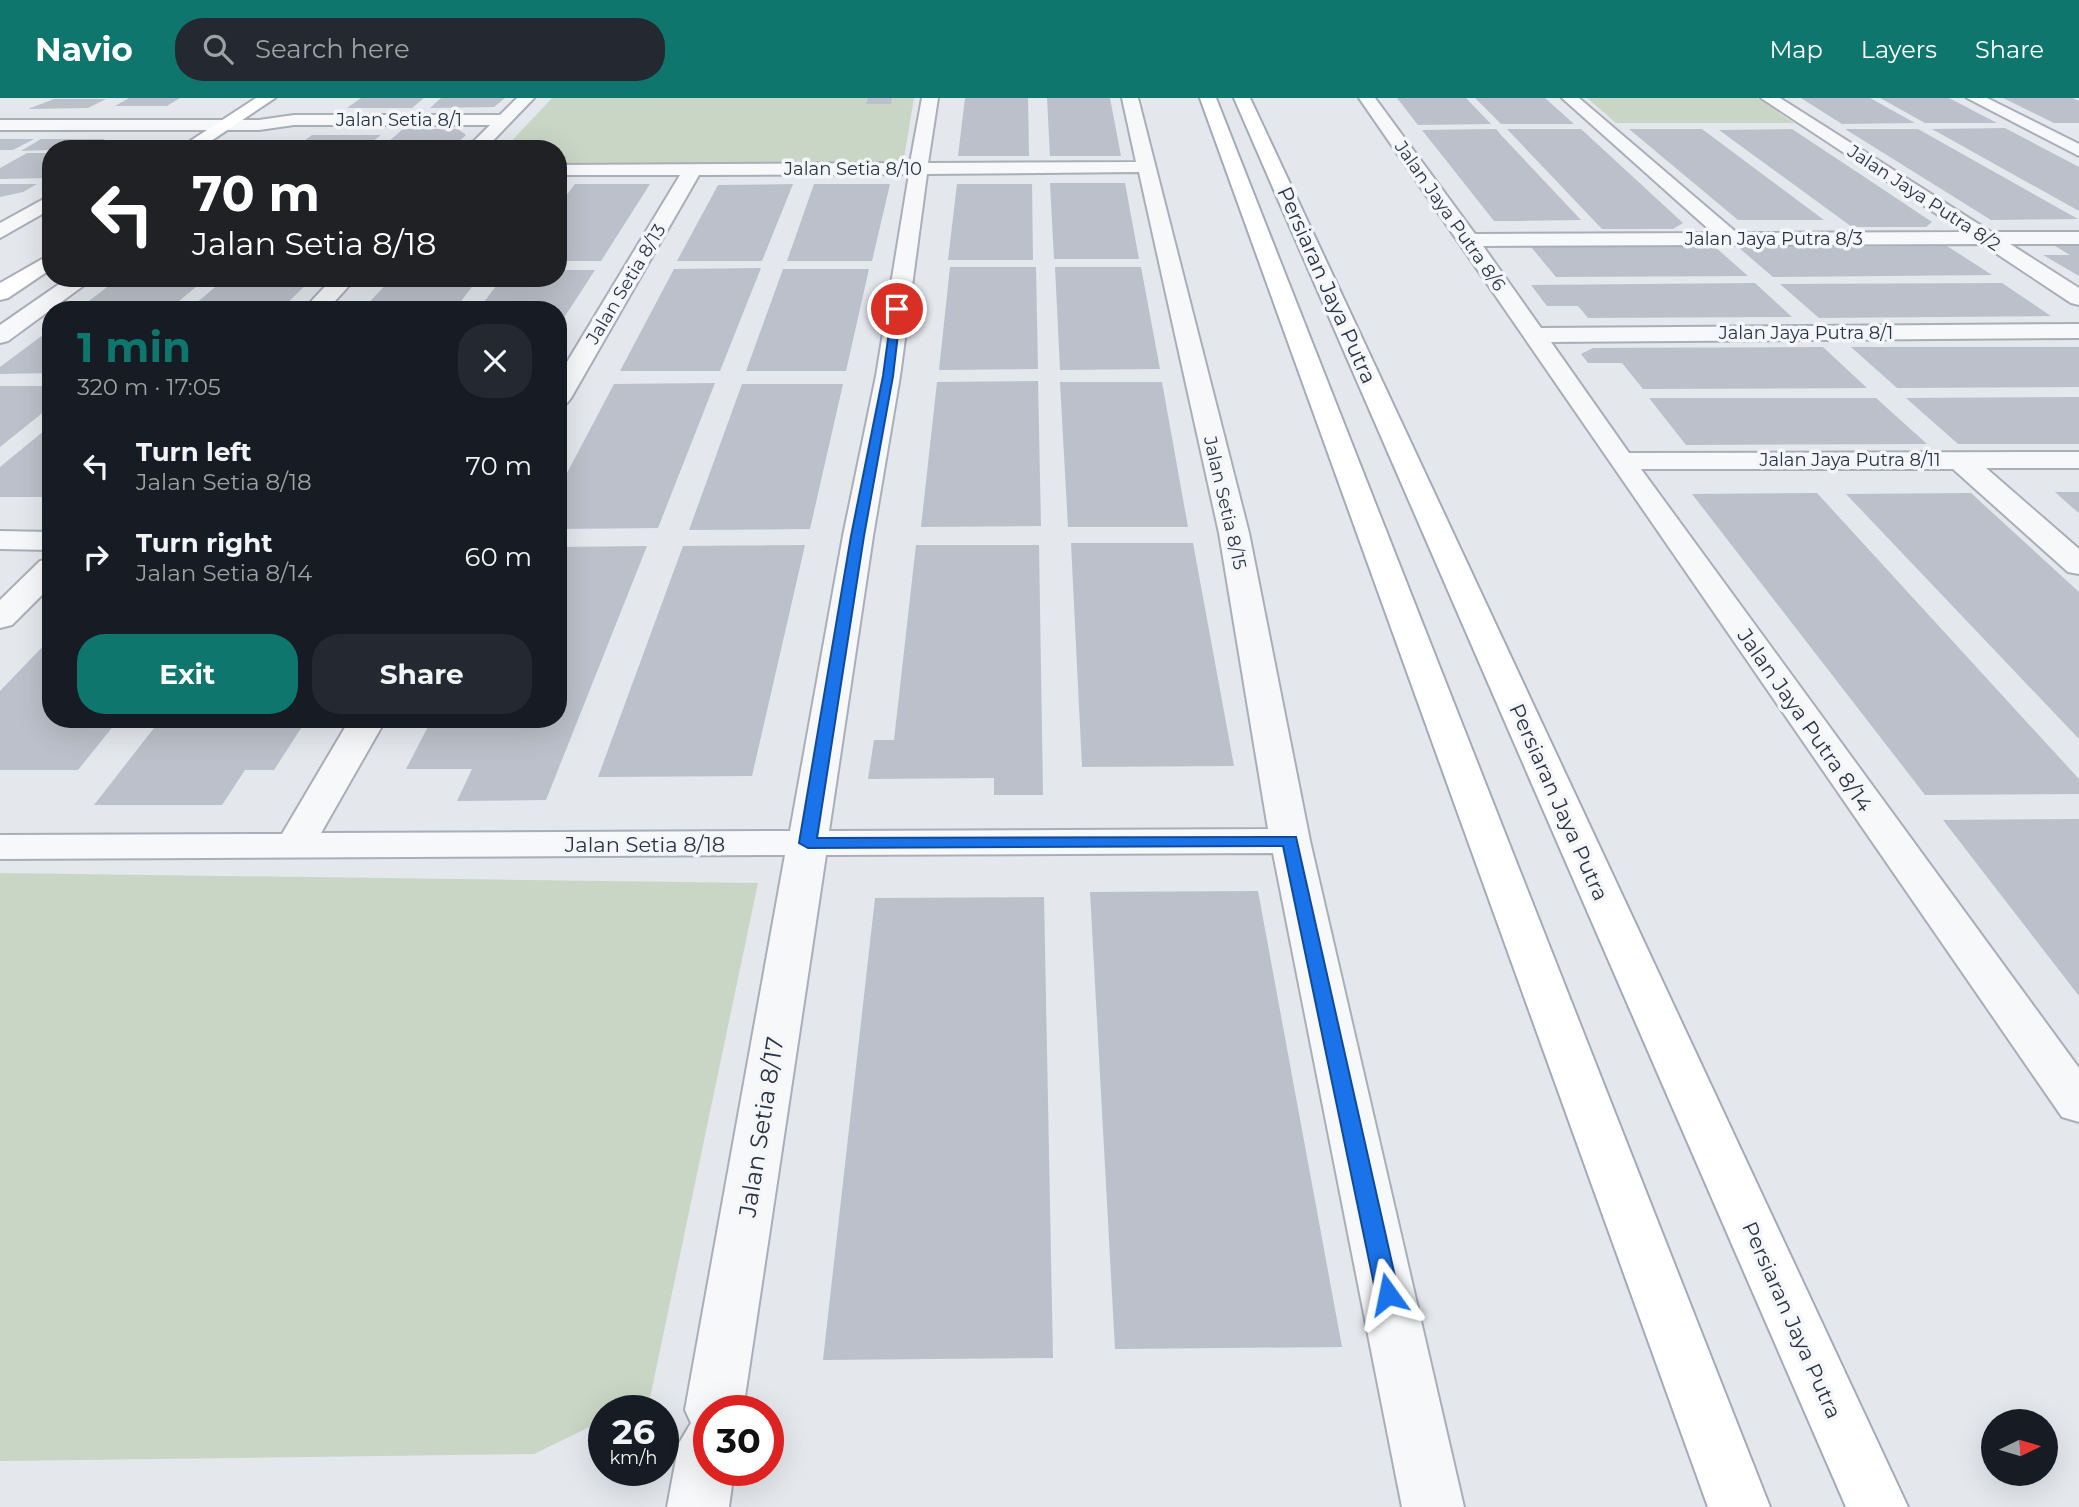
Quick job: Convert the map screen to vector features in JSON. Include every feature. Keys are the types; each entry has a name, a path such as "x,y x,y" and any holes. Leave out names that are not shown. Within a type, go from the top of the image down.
{"main road":[{"path":"201,140 267,98"},
{"name":"Persiaran Jaya Putra","path":"1208,98 1739,1507"},
{"name":"Persiaran Jaya Putra","path":"1242,98 1877,1507"},
{"path":"236,140 266,120"},
{"path":"0,269 42,253"},
{"path":"0,293 42,255"}],"street":[{"path":"484,140 526,98"},
{"name":"Jalan Setia 8/17","path":"716,1395 858,536 888,376 930,98"},
{"name":"Jalan Setia 8/15","path":"1130,98 1234,534 1290,841 1433,1507"},
{"name":"Jalan Jaya Putra 8/6","path":"1367,98 1533,335"},
{"path":"1570,98 1732,239"},
{"name":"Jalan Jaya Putra 8/2","path":"1769,98 2079,298"},
{"path":"1975,98 2079,151"},
{"path":"324,105 324,108 332,110 416,110"},
{"name":"Jalan Setia 8/1","path":"266,120 292,112 504,120"},
{"path":"0,115 239,116 266,120"},
{"path":"158,125 173,115"},
{"path":"0,125 224,125 266,120"},
{"name":"Jalan Setia 8/10","path":"567,170 1147,167"},
{"name":"Jalan Setia 8/13","path":"567,383 693,169"},
{"path":"0,232 42,206"},
{"name":"Jalan Jaya Putra 8/3","path":"1469,240 2079,238"},
{"path":"50,301 70,287"},
{"path":"323,301 336,287"},
{"path":"0,336 42,307"},
{"name":"Jalan Jaya Putra 8/1","path":"1533,335 2079,331"},
{"name":"Jalan Jaya Putra 8/14","path":"1533,335 2079,1104"},
{"path":"1960,460 2079,565"},
{"name":"Jalan Jaya Putra 8/11","path":"1621,461 2079,460"},
{"path":"0,540 42,541"},
{"path":"0,618 42,577"},
{"path":"294,846 364,728"},
{"name":"Jalan Setia 8/18","path":"0,847 1290,841"},
{"path":"698,1507 702,1486"}],"green space":[{"path":"552,98 914,98 903,164 567,166 567,140 512,140"},
{"path":"1587,98 1757,98 1794,123 1616,123"},
{"path":"0,873 758,883 651,1395 588,1395 588,1428 534,1454 0,1461"}],"building":[{"path":"129,98 180,98 167,106 115,106"},
{"path":"361,98 424,98 412,108 347,108"},
{"path":"441,98 505,98 494,107 430,108"},
{"path":"868,98 892,98 891,104 866,104"},
{"path":"965,98 1028,98 1029,156 958,156"},
{"path":"1047,98 1110,98 1121,156 1050,156"},
{"path":"1397,98 1466,98 1491,124 1418,125"},
{"path":"1475,98 1545,98 1574,124 1501,124"},
{"path":"1801,98 1870,98 1915,123 1842,124"},
{"path":"1880,98 1949,98 1997,123 1925,123"},
{"path":"2003,98 2072,98 2079,101 2079,123 2054,123"},
{"path":"54,99 106,99 88,108 28,109"},
{"path":"2005,128 2079,167 2079,211 1932,129"},
{"path":"403,129 458,129 466,135 461,140 390,140"},
{"path":"1496,129 1581,220 1494,221 1422,130"},
{"path":"1507,129 1581,129 1683,223 1673,229 1602,229"},
{"path":"1629,129 1702,129 1824,220 1738,220"},
{"path":"1792,129 1932,222 1926,227 1852,227 1719,130"},
{"path":"1845,129 1918,129 2078,219 1991,220"},
{"path":"312,135 381,135 375,140 305,140"},
{"path":"0,139 34,139 13,150 0,150"},
{"path":"41,139 105,139 42,140 42,150 21,151"},
{"path":"27,153 42,153 42,178 0,179 0,168"},
{"path":"1050,183 1125,183 1139,259 1054,259"},
{"path":"0,184 37,184 23,192 0,197"},
{"path":"575,184 650,184 601,261 567,261 567,194"},
{"path":"793,184 762,261 677,261 718,185"},
{"path":"814,184 890,184 872,261 787,261"},
{"path":"957,184 1032,184 1033,260 948,260"},
{"path":"2079,245 2079,276 2043,255 2070,255 2055,246"},
{"path":"1714,246 1748,276 1556,277 1531,247"},
{"path":"1947,246 1992,275 1773,277 1738,247"},
{"path":"950,267 1036,267 1038,369 939,370"},
{"path":"1055,267 1141,267 1160,369 1060,370"},
{"path":"761,268 720,371 620,371 674,269"},
{"path":"783,269 869,269 846,371 746,371"},
{"path":"567,270 595,270 567,313 567,301 485,301 495,287 567,287"},
{"path":"1755,283 1792,317 1588,318 1578,306 1547,306 1531,285"},
{"path":"2002,283 2051,316 1819,318 1780,284"},
{"path":"107,287 196,287 179,301 89,301"},
{"path":"215,287 304,287 289,301 199,301"},
{"path":"384,287 472,287 461,301 370,301"},
{"path":"42,336 42,373 0,374 0,367"},
{"path":"1823,347 1867,388 1643,389 1622,363 1588,363 1581,354 1593,348"},
{"path":"1851,347 2079,347 2079,387 1897,388"},
{"path":"1038,381 1041,526 921,527 937,382"},
{"path":"1060,382 1162,382 1188,527 1068,527"},
{"path":"715,383 658,528 567,529 567,473 614,384"},
{"path":"742,384 843,384 810,529 689,530"},
{"path":"0,386 42,386 42,413 0,447"},
{"path":"2079,397 2079,444 1958,444 1906,398"},
{"path":"1649,398 1876,398 1927,444 1686,445"},
{"path":"42,432 42,497 0,497 0,467"},
{"path":"2055,492 2079,492 2079,513 2074,509"},
{"path":"1817,493 2079,779 2079,794 1925,795 1692,494"},
{"path":"1971,493 2079,592 2079,739 1846,494"},
{"path":"1071,543 1193,543 1234,766 1082,767"},
{"path":"805,545 752,776 598,777 683,546"},
{"path":"916,545 1039,545 1043,795 994,795 994,778 868,779 874,740 894,740"},
{"path":"647,546 546,800 457,801 472,769 406,769 427,728 567,728 567,547"},
{"path":"42,647 42,728 112,728 78,770 0,770 0,691"},
{"path":"154,728 301,728 274,770 245,770 222,805 94,805"},
{"path":"2079,819 2079,996 1943,820"},
{"path":"1258,891 1342,1347 1115,1349 1090,892"},
{"path":"1044,897 1053,1358 823,1360 875,898"}],"route":[{"path":"897,309 888,376 858,536 808,843 1290,841 1388,1294"}]}
